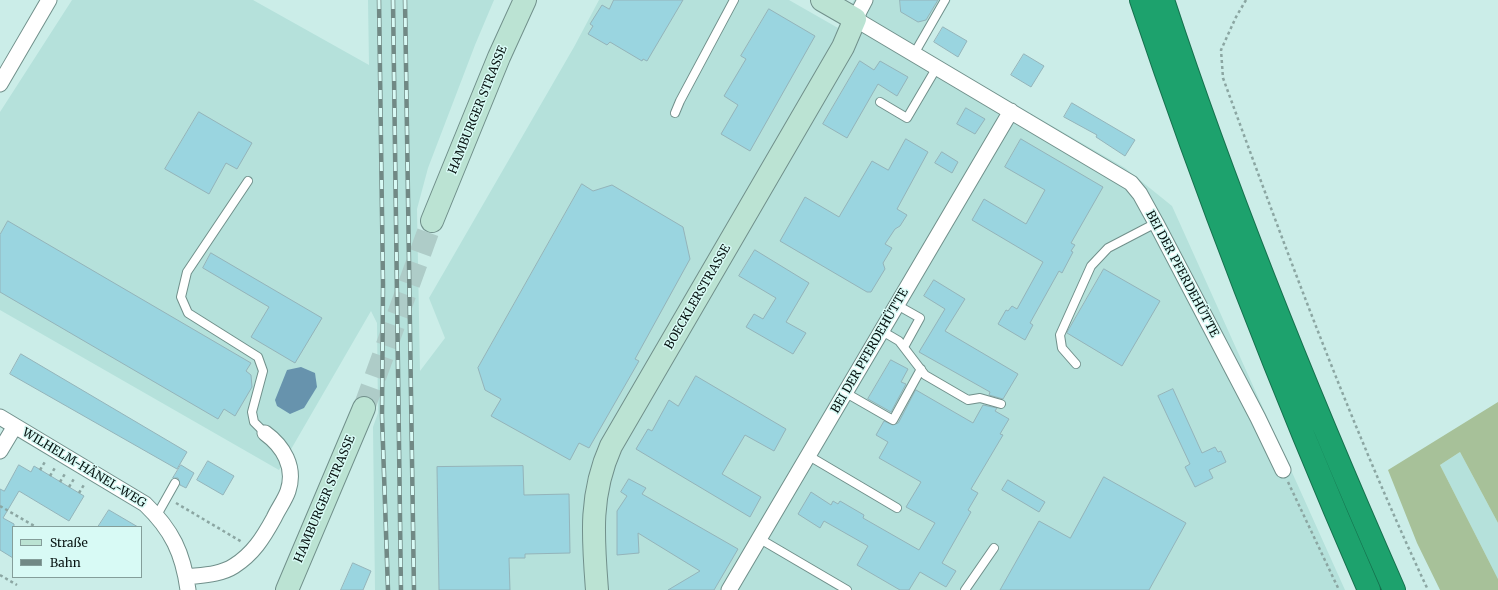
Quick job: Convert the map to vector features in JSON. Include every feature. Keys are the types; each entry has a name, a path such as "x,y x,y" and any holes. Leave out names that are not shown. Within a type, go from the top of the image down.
{"highway":[{"path":"1141,0 1168,83 1233,259 1309,449 1369,590"},
{"path":"1163,0 1188,76 1253,252 1394,590"}],"street":[{"path":"0,84 49,0"},
{"name":"HAMBURGER STRASSE","path":"432,221 499,57 525,0"},
{"name":"BEI DER PFERDEHÜTTE","path":"822,0 1131,183 1140,194 1156,223 1258,418 1283,470"},
{"path":"855,20 865,0"},
{"name":"BOECKLERSTRASSE","path":"597,590 593,520 596,490 611,446 724,246 843,47 855,20"},
{"name":"BEI DER PFERDEHÜTTE","path":"729,590 1011,111"},
{"name":"HAMBURGER STRASSE","path":"286,590 364,408"},
{"name":"WILHELM-HÄNEL-WEG","path":"0,417 134,496 157,515 174,539 187,583"},
{"path":"0,451 15,426"},
{"path":"187,583 232,567 255,550 288,491 291,477 289,463 284,451 265,433"}],"lane":[{"path":"675,114 680,101 734,0"},
{"path":"914,54 945,0"},
{"path":"880,102 907,118 937,67"},
{"path":"248,181 187,272 181,297 188,313 258,357 263,371 252,412 254,422 265,433"},
{"path":"1076,364 1062,348 1060,335 1091,266 1108,248 1156,223"},
{"path":"897,305 920,318 904,347"},
{"path":"882,331 899,341 925,375 968,400 980,398 1001,404"},
{"path":"846,393 893,420 921,369"},
{"path":"809,456 897,508"},
{"path":"157,515 174,483"},
{"path":"760,539 847,590"},
{"path":"965,590 994,548"}],"path":[{"path":"1246,0 1239,11 1221,50 1223,78 1365,447 1428,590"},
{"path":"1283,470 1339,590"},
{"path":"166,498 255,550"},
{"path":"0,506 34,526"},
{"path":"0,575 17,585"}],"shaded area":[{"path":"72,0 253,0 369,65 368,0 494,0 475,45 428,168 417,209 420,371 445,338 429,298 574,47 599,0 789,0 838,28 854,0 951,0 921,50 1125,168 1172,206 1345,590 375,590 373,427 378,413 377,323 371,311 279,470 0,310 0,112"},
{"path":"301,367 315,373 317,387 304,408 290,414 277,406 275,400 287,370"},
{"path":"1460,452 1498,523 1498,579 1440,465"}],"green space":[{"path":"1498,402 1498,523 1460,452 1440,465 1498,579 1498,590 1440,590 1417,543 1388,470"}],"building":[{"path":"614,0 683,0 647,61 643,59 642,61 610,42 607,45 588,34 593,26 590,24 602,5 609,9"},
{"path":"900,0 938,0 926,20 918,22 901,12"},
{"path":"769,9 815,36 750,151 721,134 738,105 724,96 746,59 741,56"},
{"path":"943,27 967,41 958,57 934,42"},
{"path":"1024,54 1044,66 1031,87 1011,75"},
{"path":"860,61 874,70 880,61 908,77 897,96 878,84 847,138 823,124"},
{"path":"1072,103 1135,140 1125,156 1096,137 1097,135 1064,117"},
{"path":"966,108 985,119 975,134 957,124"},
{"path":"199,112 252,143 237,169 226,163 209,194 165,169"},
{"path":"906,139 928,152 897,209 907,215 885,244 892,248 883,263 885,269 871,292 867,292 780,241 805,197 839,217 872,161 888,170"},
{"path":"1021,139 1103,187 1071,243 1075,245 1071,251 1073,252 1062,273 1059,271 1030,323 1033,325 1025,340 998,324 1006,310 1008,311 1012,306 1017,309 1043,262 972,220 984,199 1026,224 1045,190 1005,167"},
{"path":"942,152 958,162 952,173 935,163"},
{"path":"582,184 593,191 612,185 683,227 690,259 635,359 639,361 589,448 579,443 570,460 491,416 501,399 485,390 478,368"},
{"path":"8,221 251,363 246,371 251,375 252,387 235,416 224,409 218,419 0,292 0,235"},
{"path":"755,250 809,283 786,322 806,333 793,354 746,327 754,314 763,319 776,298 739,276"},
{"path":"211,253 322,318 295,363 251,337 269,307 203,268"},
{"path":"1104,269 1160,301 1122,366 1067,333"},
{"path":"934,280 965,299 945,331 1018,374 1003,399 989,395 990,392 919,352 945,309 924,296"},
{"path":"21,354 187,452 177,469 10,374"},
{"path":"891,360 908,369 901,382 906,384 891,412 868,399"},
{"path":"696,376 786,429 774,451 745,435 722,474 761,497 750,517 636,449 648,429 652,431 669,400 678,406"},
{"path":"1173,389 1202,453 1215,447 1218,452 1221,451 1226,462 1209,470 1213,478 1195,487 1185,467 1190,464 1158,396"},
{"path":"916,390 973,423 983,405 997,408 995,411 1009,419 1000,434 1003,435 971,489 978,493 968,510 971,512 942,563 956,571 946,587 920,572 909,590 900,590 857,565 868,546 824,521 820,528 798,514 811,492 831,505 833,501 838,504 840,501 864,515 863,518 919,550 935,523 906,507 921,482 879,458 888,442 876,435 884,421 893,425 898,423"},
{"path":"208,461 234,476 223,495 197,480"},
{"path":"19,465 31,472 34,466 84,496 69,521 19,491 3,518 14,524 14,526 12,526 12,557 0,550 0,489 4,491"},
{"path":"181,465 194,473 186,488 180,485 178,478 173,478"},
{"path":"523,466 524,495 569,494 570,553 525,554 525,558 509,558 510,590 439,590 437,467"},
{"path":"1104,477 1186,523 1149,590 1000,590 1039,521 1070,538"},
{"path":"629,479 646,488 642,494 738,549 714,590 668,590 700,571 638,533 639,553 617,555 617,511 627,496 621,492"},
{"path":"1008,480 1045,502 1039,512 1002,490"},
{"path":"109,510 136,526 99,526"},
{"path":"353,563 371,571 363,590 341,590"}],"tunnel":[{"path":"364,408 432,221"}],"railway":[{"path":"379,0 383,284 382,416 388,590"},
{"path":"393,0 401,590"},
{"path":"405,0 414,590"}]}
